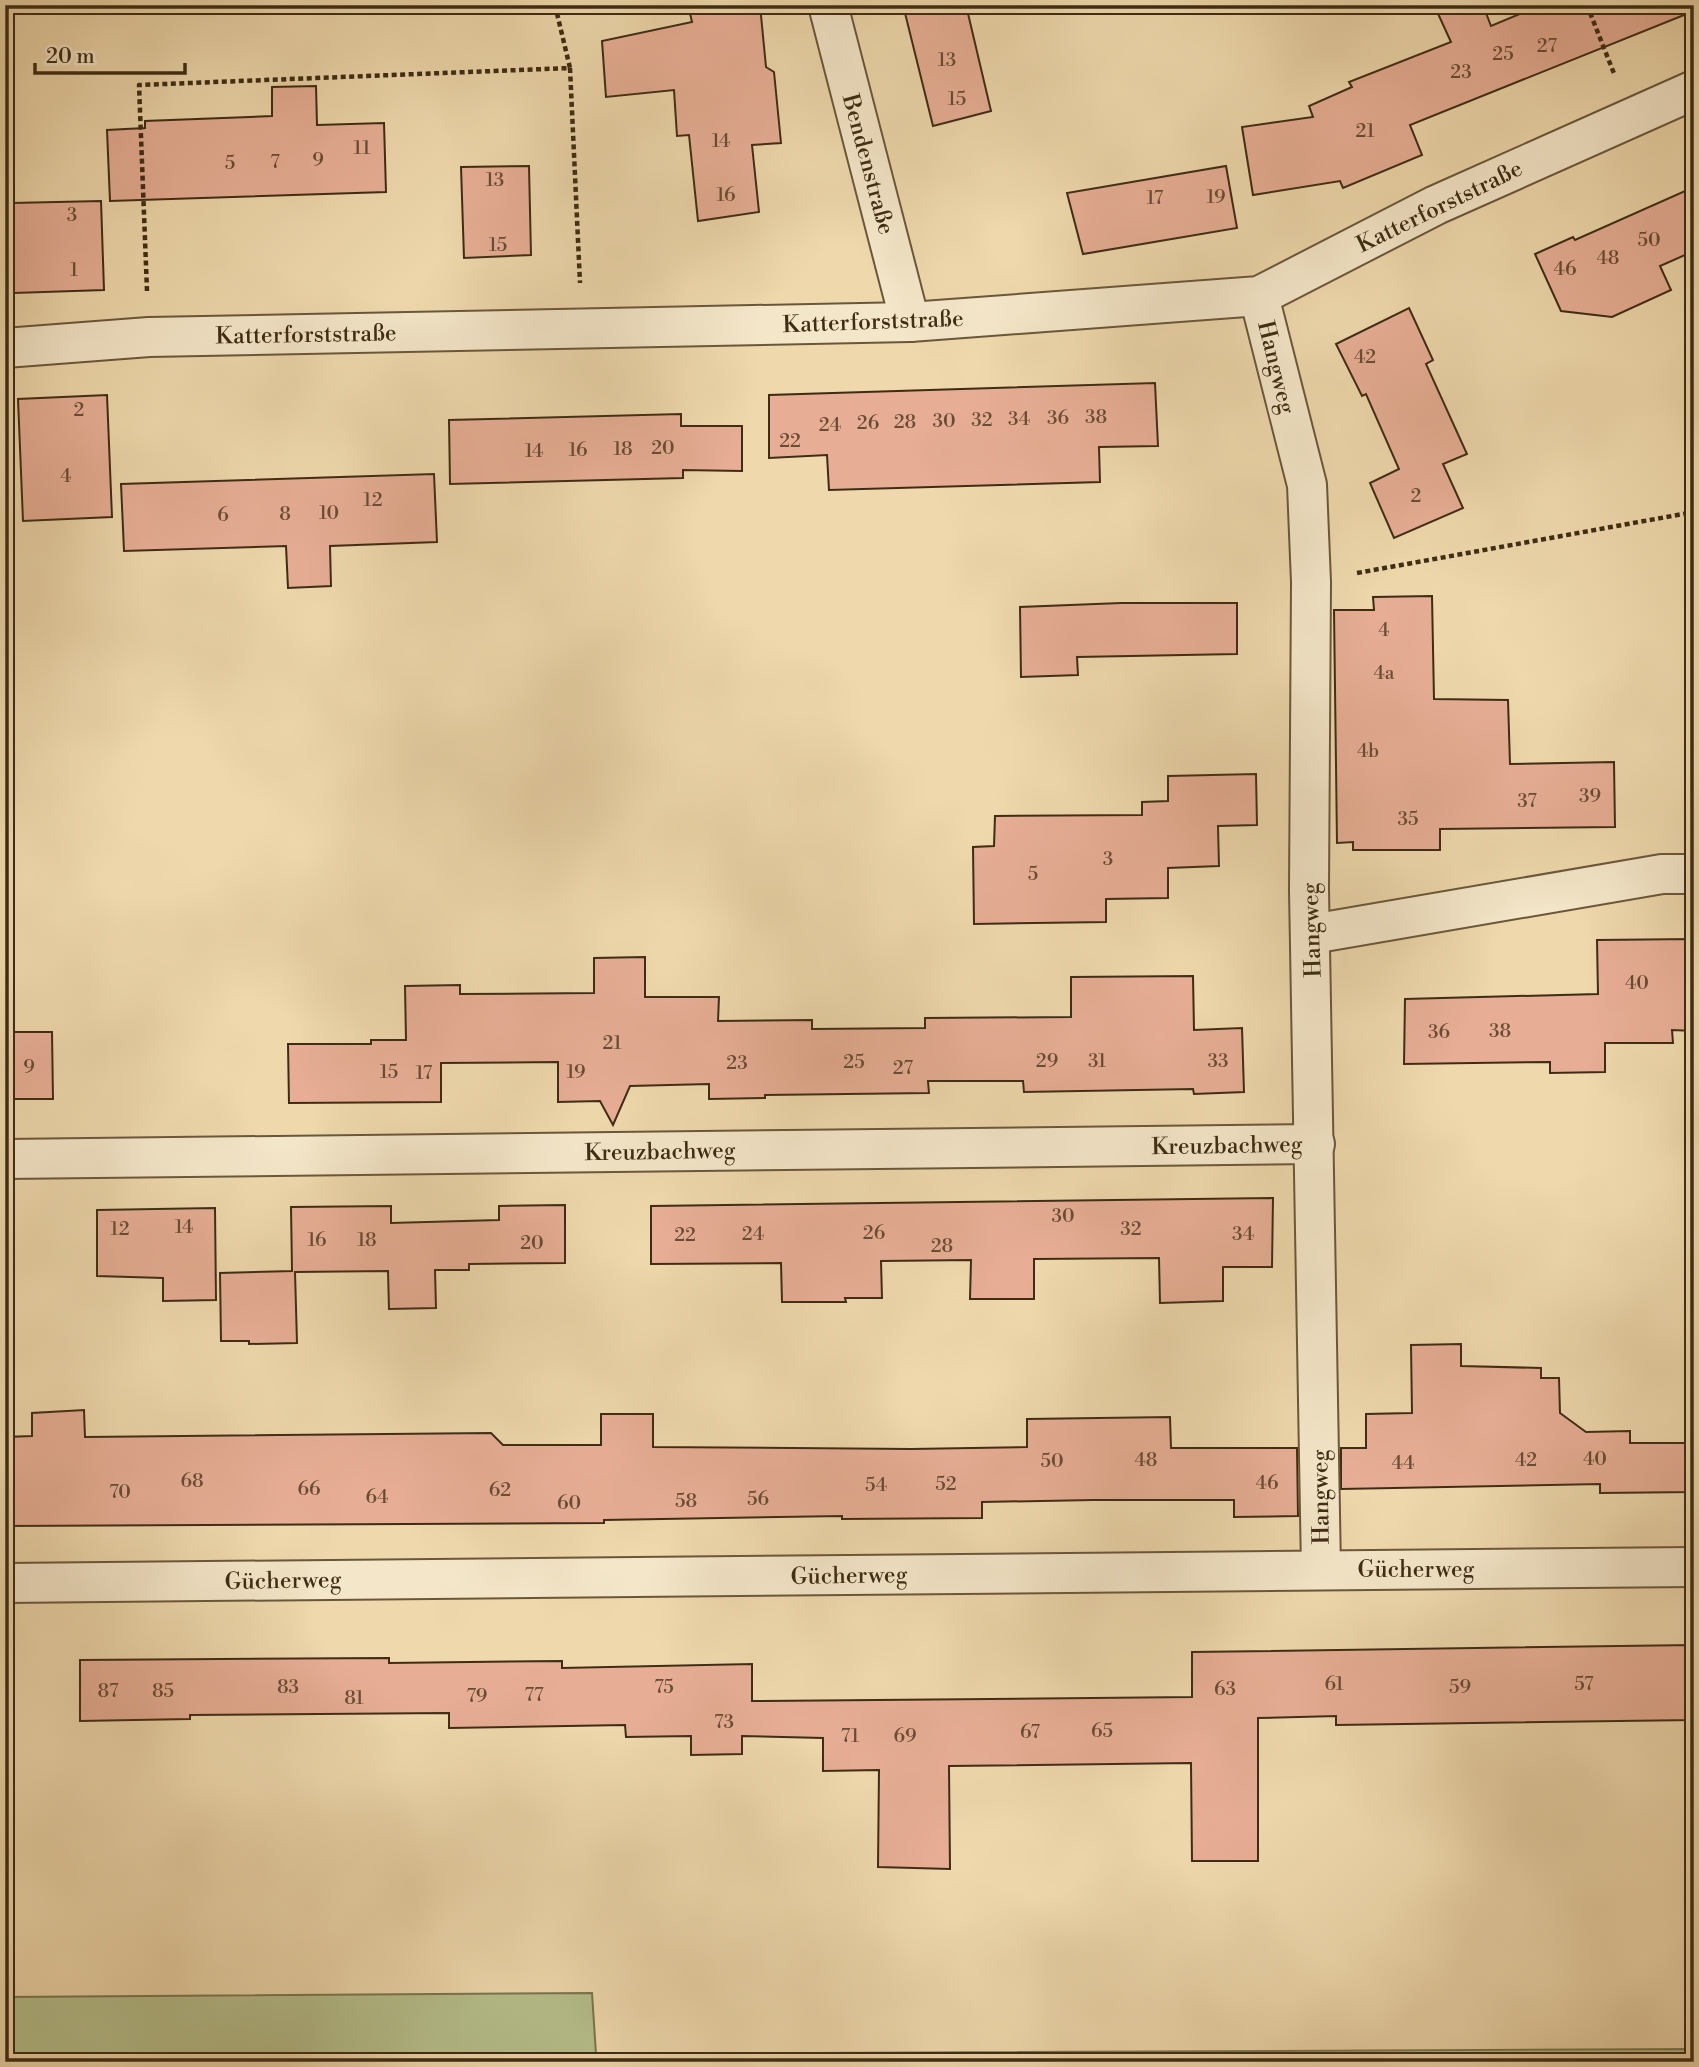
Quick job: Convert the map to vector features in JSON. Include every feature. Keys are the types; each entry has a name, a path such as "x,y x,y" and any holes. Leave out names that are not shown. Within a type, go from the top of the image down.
{"street":[{"name":"Bendenstraße","path":"828,5 910,322"},
{"name":"Katterforststraße","path":"5,348 149,337 910,322 1259,296 1436,205 1694,90"},
{"name":"Hangweg","path":"1259,296 1307,485 1311,582 1309,890 1312,934 1321,1570"},
{"path":"1312,934 1662,874 1694,874"},
{"name":"Kreuzbachweg","path":"5,1159 1315,1144"},
{"name":"Gücherweg","path":"5,1583 1694,1567"}],"path":[{"path":"555,5 570,68 583,328"},
{"path":"1587,5 1631,117"},
{"path":"149,337 139,85 570,68"},
{"path":"1311,582 1694,512"}],"green space":[{"path":"592,1993 596,2054 1694,2049 1694,2062 5,2062 5,1997"}],"building":[{"path":"688,5 760,5 766,67 774,72 781,143 752,145 759,212 698,221 689,135 677,136 674,90 606,97 602,41 692,22"},
{"path":"903,5 966,5 991,111 933,126"},
{"path":"1434,5 1483,5 1491,26 1541,5 1694,5 1694,11 1410,125 1422,155 1343,188 1340,181 1253,195 1242,127 1313,117 1309,106 1352,87 1349,82 1451,42"},
{"path":"316,86 317,125 384,123 386,192 110,201 107,130 145,128 145,121 272,116 272,87"},
{"path":"529,166 531,255 464,258 461,167"},
{"path":"1226,166 1237,228 1083,254 1067,193"},
{"path":"1694,187 1694,251 1660,266 1671,290 1612,317 1561,311 1535,254 1573,237 1575,240"},
{"path":"101,201 104,290 14,293 12,203"},
{"path":"1409,308 1433,360 1426,364 1467,454 1443,464 1463,508 1394,538 1370,483 1399,469 1366,394 1362,396 1336,344"},
{"path":"1155,383 1158,446 1099,447 1100,482 829,490 827,455 769,458 769,395"},
{"path":"107,395 112,517 23,521 18,399"},
{"path":"681,414 681,426 742,426 742,471 683,470 683,478 450,484 449,420"},
{"path":"434,474 437,542 330,546 331,586 288,588 286,546 124,551 121,484"},
{"path":"1432,596 1434,699 1508,700 1510,764 1614,762 1615,827 1440,829 1440,850 1353,850 1353,842 1337,843 1334,610 1374,610 1373,597"},
{"path":"1121,603 1237,603 1237,654 1077,657 1078,675 1021,677 1020,607"},
{"path":"1256,774 1257,825 1218,826 1219,866 1168,868 1168,898 1106,899 1106,922 974,924 973,847 994,846 995,816 1142,815 1142,802 1168,801 1168,776"},
{"path":"1694,939 1694,1031 1672,1030 1673,1043 1605,1043 1605,1072 1550,1073 1550,1062 1404,1064 1405,999 1598,994 1597,940"},
{"path":"645,957 645,997 719,997 718,1021 812,1020 812,1029 925,1028 925,1018 1071,1017 1071,977 1193,976 1194,1030 1242,1028 1244,1092 1194,1094 1193,1089 1024,1092 1023,1081 928,1081 929,1093 765,1095 765,1098 709,1099 709,1084 630,1086 613,1125 600,1101 558,1102 558,1062 441,1063 441,1102 289,1103 288,1044 371,1044 371,1040 406,1040 405,986 460,985 460,994 594,993 594,958"},
{"path":"5,1032 52,1032 53,1099 5,1099"},
{"path":"1273,1198 1272,1267 1223,1267 1223,1301 1160,1303 1159,1258 1034,1259 1034,1299 970,1299 971,1260 881,1261 882,1298 845,1298 846,1302 782,1302 781,1263 651,1264 651,1206"},
{"path":"565,1205 565,1263 469,1264 469,1270 435,1270 436,1308 389,1309 388,1271 295,1272 297,1343 249,1344 249,1341 221,1341 220,1273 292,1271 291,1207 391,1206 391,1223 499,1220 499,1206"},
{"path":"215,1208 216,1300 163,1301 163,1278 97,1276 97,1210"},
{"path":"1461,1344 1461,1366 1541,1368 1541,1378 1559,1378 1560,1413 1586,1432 1630,1431 1630,1443 1694,1443 1694,1492 1600,1493 1600,1484 1341,1489 1341,1448 1366,1448 1366,1414 1412,1413 1411,1345"},
{"path":"84,1410 85,1437 491,1433 503,1445 601,1445 601,1414 653,1414 653,1447 911,1449 1027,1447 1027,1419 1170,1417 1171,1448 1297,1448 1298,1516 1234,1517 1234,1500 1093,1500 982,1502 982,1518 842,1519 842,1516 604,1520 604,1523 5,1526 5,1437 32,1436 32,1413"},
{"path":"1694,1645 1694,1720 1336,1725 1336,1716 1258,1718 1258,1861 1192,1861 1191,1763 949,1766 950,1869 878,1867 879,1770 823,1771 823,1738 742,1736 742,1754 691,1755 691,1736 626,1737 625,1725 449,1728 449,1713 190,1715 190,1719 80,1721 80,1660 389,1658 389,1663 562,1661 562,1668 752,1664 752,1701 877,1700 1192,1697 1192,1652"}]}
